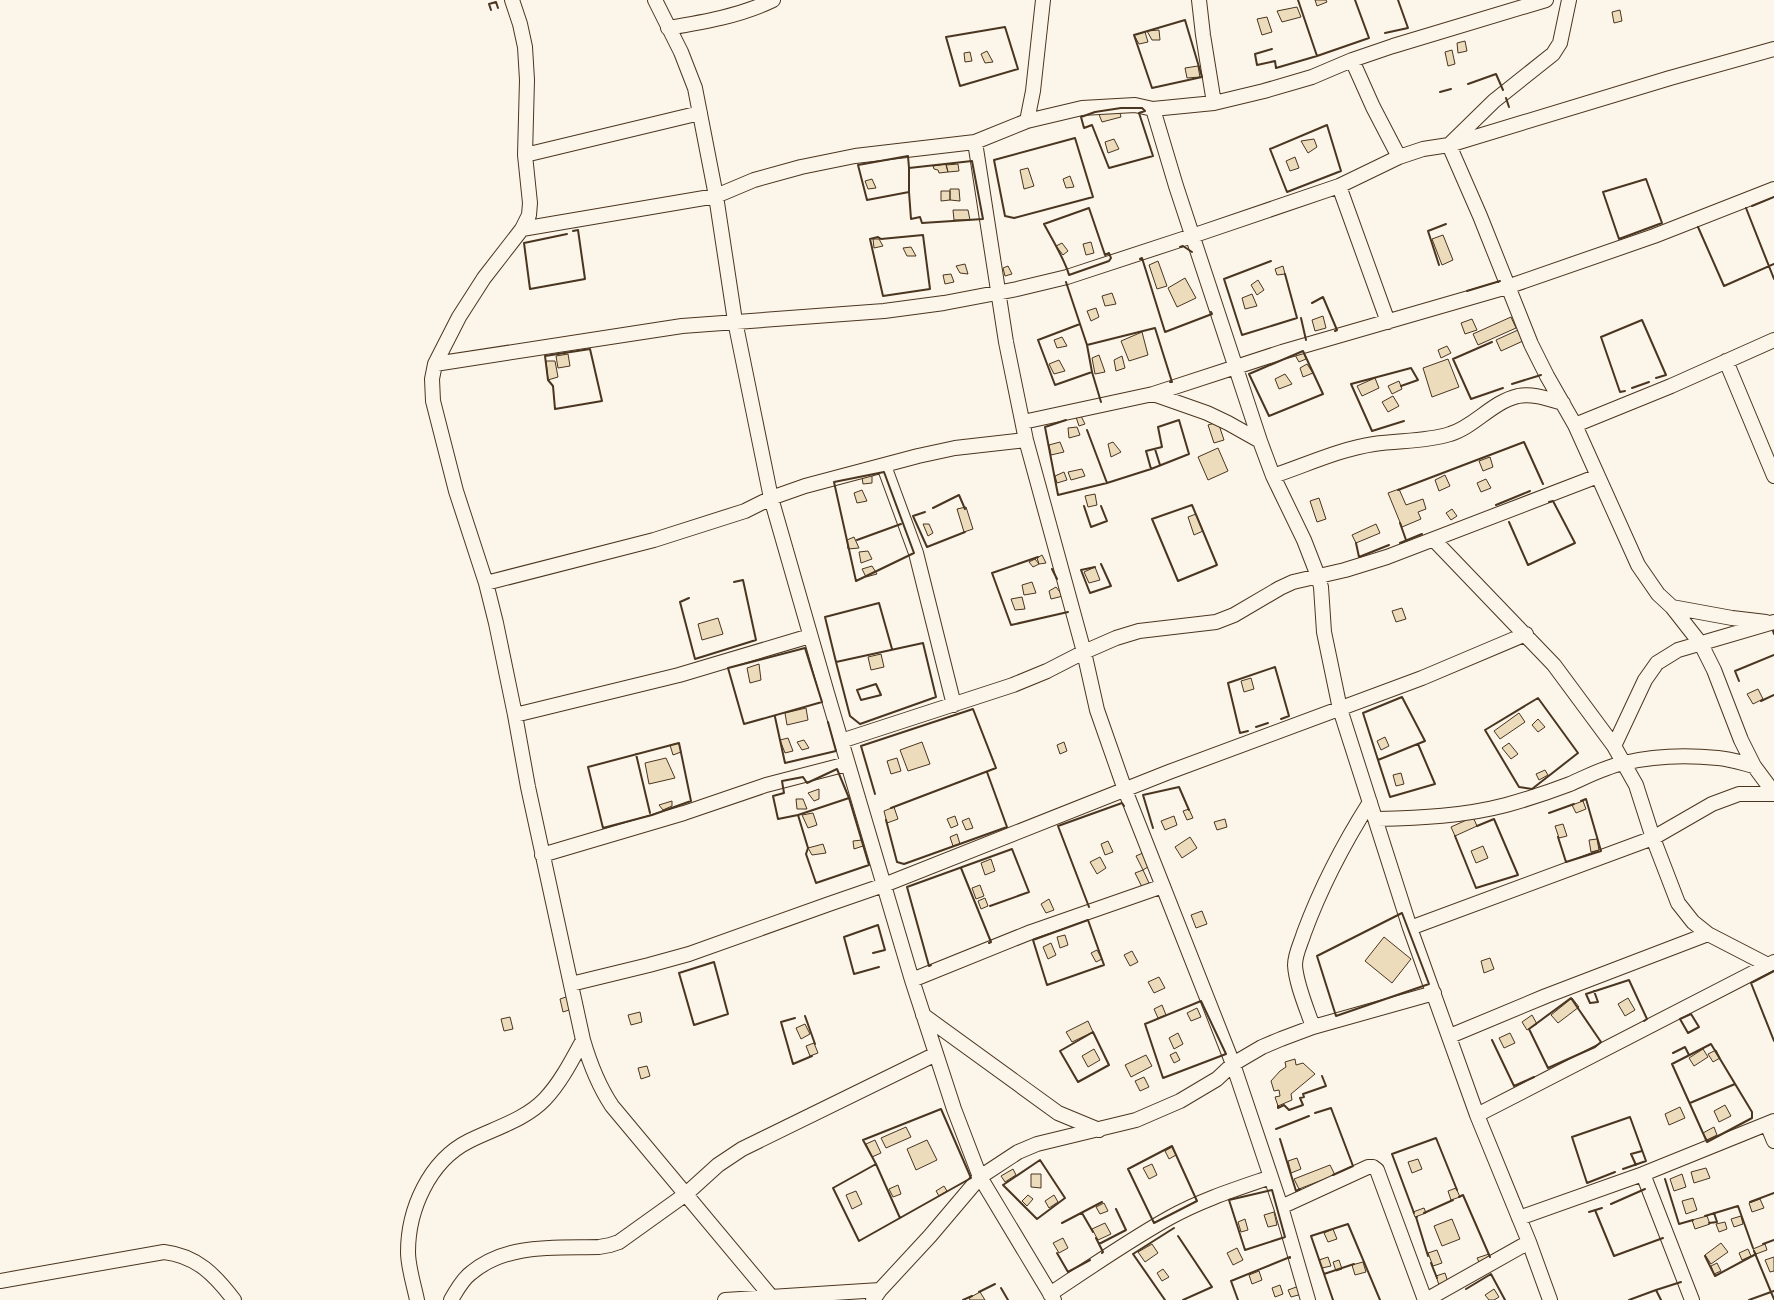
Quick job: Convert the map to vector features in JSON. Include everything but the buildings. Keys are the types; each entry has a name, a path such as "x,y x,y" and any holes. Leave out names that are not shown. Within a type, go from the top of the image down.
{"street":[{"path":"512,0 520,24 525,47 527,80 525,155 530,202 529,215 522,229 484,278 459,317 435,364 432,379 433,401 456,491 486,583 496,623 542,855 583,1040 590,1065 602,1091 612,1106 773,1299"},
{"path":"655,0 681,52 695,88 716,196 735,321 771,498 847,764 912,980 954,1109 980,1177 1052,1297 1169,1218 1200,1203 1271,1177"},
{"path":"668,28 708,21 736,14 773,0"},
{"path":"1027,121 1033,91 1043,0"},
{"path":"1199,0 1214,103"},
{"path":"522,229 716,196 754,180 855,156 975,142 1027,121 1056,113 1102,106 1135,105 1153,109 1214,103 1264,91 1312,77 1352,60 1438,32 1546,0"},
{"path":"1449,145 1494,101 1553,54 1560,43 1569,0"},
{"path":"435,364 682,326 884,311 998,294 1067,277 1339,186 1399,157 1423,150 1449,145 1632,89 1774,49"},
{"path":"1352,60 1373,107 1399,157"},
{"path":"1153,109 1192,236 1260,441 1273,476 1304,540 1318,576 1321,587 1324,632 1340,709 1370,802 1377,819 1410,928 1450,1036 1477,1115 1519,1218 1550,1300"},
{"path":"525,155 700,113"},
{"path":"975,142 998,294 1026,440 1084,652 1097,710 1125,790 1233,1064 1281,1207 1308,1300"},
{"path":"1449,145 1480,216 1531,344 1575,425 1638,565 1658,594 1672,607 1701,644 1714,670 1741,740 1754,766 1774,794"},
{"path":"1339,186 1388,322"},
{"path":"1023,422 1153,394 1282,352 1507,287 1654,236 1774,189"},
{"path":"1575,425 1671,386 1774,340"},
{"path":"1726,361 1774,476"},
{"path":"1153,394 1207,413 1260,441"},
{"path":"1273,476 1343,452 1374,444 1449,435 1462,430 1500,404 1518,396 1537,396 1563,403"},
{"path":"486,583 654,540 745,511 771,498 805,486 918,456 956,448 1026,440"},
{"path":"884,466 916,553 954,705"},
{"path":"841,741 954,705 1027,679 1116,638 1139,631 1216,622 1234,615 1293,582 1345,570 1434,540 1598,476"},
{"path":"1434,540 1526,634 1569,683 1614,746 1636,785 1653,838 1678,903 1693,922 1708,934 1771,963"},
{"path":"1672,607 1732,618 1772,622"},
{"path":"1614,746 1645,680 1657,663 1678,650 1772,622"},
{"path":"571,984 689,954 828,904 884,886 1125,790 1422,678 1526,634"},
{"path":"515,715 679,675 810,636"},
{"path":"1377,819 1432,818 1505,805 1535,797 1570,784 1594,772 1624,763 1660,758 1692,757 1719,758 1754,766"},
{"path":"542,855 684,813 766,785 847,764"},
{"path":"1410,928 1653,838 1712,804 1739,794 1774,794"},
{"path":"1313,1027 1296,974 1296,958 1312,911 1332,868 1349,835 1370,802"},
{"path":"912,980 1031,932 1163,886"},
{"path":"1450,1036 1559,991 1708,934"},
{"path":"1477,1115 1771,963"},
{"path":"725,1300 877,1295 980,1177 1018,1152 1037,1144 1136,1120 1180,1101 1217,1079 1233,1064 1262,1047 1313,1027 1434,993"},
{"path":"923,1014 1058,1113 1099,1130"},
{"path":"417,1300 408,1254 411,1220 426,1183 445,1156 468,1141 524,1116 545,1099 565,1072 583,1040"},
{"path":"451,1300 470,1273 487,1262 508,1253 529,1249 610,1245 628,1236 686,1194 718,1165 742,1149 936,1054"},
{"path":"1519,1218 1643,1174 1771,1122 1774,1140"},
{"path":"1281,1207 1373,1166 1377,1170 1425,1300 1528,1242"},
{"path":"1643,1174 1692,1300"},
{"path":"0,1281 164,1252 179,1254 194,1261 210,1273 234,1300"}],"wall":[{"path":"1298,0 1317,56 1369,38 1355,0"},
{"path":"1385,33 1408,28 1398,0"},
{"path":"491,10 489,4 496,2 498,8"},
{"path":"1185,20 1202,77 1152,88 1134,35 1185,20"},
{"path":"1005,27 1018,69 960,86 946,37 1005,27"},
{"path":"1272,49 1255,54 1257,65 1275,61 1276,68 1317,56"},
{"path":"1468,84 1496,74 1503,90"},
{"path":"1440,92 1451,89"},
{"path":"1506,98 1509,107"},
{"path":"1121,108 1142,108 1145,111 1139,113 1153,156 1109,168 1092,125 1084,128 1081,117 1095,112 1121,108"},
{"path":"1327,125 1341,171 1287,192 1270,149 1327,125"},
{"path":"1075,138 1093,197 1014,218 1005,216 994,160 1075,138"},
{"path":"908,156 909,168 972,161 983,219 922,223 920,217 911,219 909,192 867,200 858,165 908,156"},
{"path":"909,168 909,192"},
{"path":"1646,179 1662,223 1619,239 1603,192 1646,179"},
{"path":"1752,206 1774,197"},
{"path":"1089,208 1105,255 1109,253 1111,258 1109,261 1069,275 1044,224 1089,208"},
{"path":"1746,208 1774,279"},
{"path":"1439,265 1428,231 1446,224"},
{"path":"1698,227 1724,286 1774,264"},
{"path":"567,234 524,243 530,289 585,279 578,230 573,231"},
{"path":"923,235 930,289 883,296 870,239 878,237 881,239 923,235"},
{"path":"1180,247 1183,246 1192,252"},
{"path":"1140,259 1142,258 1165,332 1212,314 1211,312"},
{"path":"1271,261 1224,279 1242,335 1297,318 1285,274"},
{"path":"1467,291 1500,281"},
{"path":"1066,282 1087,345 1155,328 1172,382 1170,382"},
{"path":"1312,303 1323,297 1337,330 1335,331"},
{"path":"1301,318 1306,340"},
{"path":"1625,391 1620,392 1601,337 1642,320 1666,375 1656,378"},
{"path":"1080,324 1038,340 1055,385 1092,372 1101,402"},
{"path":"1492,342 1453,359 1471,399 1503,388"},
{"path":"1087,345 1092,372"},
{"path":"590,349 602,401 555,409 553,386 548,380 545,356 590,349"},
{"path":"1303,351 1323,394 1269,416 1249,374 1303,351"},
{"path":"1401,386 1418,380 1411,368 1351,384 1372,431 1404,421"},
{"path":"1512,384 1541,375"},
{"path":"1632,388 1649,382"},
{"path":"1066,420 1045,427 1058,495 1107,483 1087,430"},
{"path":"1107,483 1151,469 1189,454 1179,420 1158,427 1162,447 1146,451 1151,469"},
{"path":"1398,490 1524,442 1543,484"},
{"path":"1155,449 1160,465"},
{"path":"884,472 914,553 856,581 834,482 884,472"},
{"path":"1496,505 1530,491"},
{"path":"933,508 959,495 965,509"},
{"path":"1509,522 1528,565 1575,543 1553,501 1549,502"},
{"path":"1192,505 1217,565 1178,581 1152,519 1192,505"},
{"path":"1084,506 1091,527 1107,521 1101,506"},
{"path":"925,512 913,516 927,547 965,532"},
{"path":"1400,523 1406,540"},
{"path":"857,540 901,524"},
{"path":"1400,543 1422,534"},
{"path":"1356,543 1359,557 1389,545"},
{"path":"1038,557 992,573 1011,625 1068,612"},
{"path":"1095,567 1081,570 1090,593 1111,586 1101,564"},
{"path":"1052,569 1057,579"},
{"path":"689,598 680,602 695,659 756,640 743,580 734,582"},
{"path":"836,662 825,617 879,603 892,649"},
{"path":"1774,631 1774,634"},
{"path":"923,643 936,697 860,724 850,716 836,662 923,643"},
{"path":"805,648 822,702 744,724 728,668 805,648"},
{"path":"1739,681 1735,671 1774,655"},
{"path":"1248,731 1240,733 1228,683 1275,667 1289,716 1281,719"},
{"path":"876,684 881,695 861,700 857,690 876,684"},
{"path":"1761,701 1774,695"},
{"path":"1402,697 1425,741 1378,760 1363,713 1402,697"},
{"path":"1538,698 1578,753 1532,789 1519,787 1485,730 1538,698"},
{"path":"875,794 861,746 973,709 996,768 891,808"},
{"path":"775,717 785,763 836,751 828,722"},
{"path":"1256,727 1268,723"},
{"path":"679,743 691,801 652,815 603,828 588,767 679,743"},
{"path":"1378,760 1390,797 1435,784 1418,744"},
{"path":"636,754 650,813"},
{"path":"837,769 849,798 869,865 816,883 806,854 808,848 798,815 778,819 773,796 784,793 782,781 803,777 807,783 837,769"},
{"path":"886,820 897,862 904,864 1007,827 987,772"},
{"path":"1153,828 1143,795 1179,787 1189,810"},
{"path":"798,815 849,798"},
{"path":"1558,837 1566,862 1601,851 1586,799 1581,801"},
{"path":"1089,907 1058,826 1122,803 1124,806"},
{"path":"1549,813 1574,804"},
{"path":"1455,836 1476,888 1518,875 1494,819 1477,826"},
{"path":"931,965 929,966 907,887 1012,849 1029,892 990,906"},
{"path":"961,868 991,942 989,943"},
{"path":"1402,913 1429,984 1336,1016 1317,956 1402,913"},
{"path":"1088,920 1104,965 1047,985 1033,940 1088,920"},
{"path":"873,953 885,950 878,925 844,937 854,974 879,967"},
{"path":"714,962 728,1014 694,1025 679,973 714,962"},
{"path":"1774,971 1751,983 1774,1041"},
{"path":"1594,991 1598,1002 1590,1003 1586,994 1629,980 1647,1019 1644,1021"},
{"path":"1571,998 1601,1042 1595,1047 1548,1068 1529,1029 1571,998"},
{"path":"1201,1001 1226,1054 1163,1078 1145,1024 1201,1001"},
{"path":"1691,1014 1699,1027 1688,1033 1680,1019 1691,1014"},
{"path":"805,1016 815,1044"},
{"path":"795,1018 781,1022 793,1064 812,1056"},
{"path":"1093,1032 1109,1065 1078,1082 1060,1051 1093,1032"},
{"path":"1492,1040 1514,1086 1534,1077"},
{"path":"1711,1044 1752,1112 1752,1118 1707,1142 1672,1064 1711,1044"},
{"path":"1673,1053 1685,1047 1689,1055"},
{"path":"1278,1106 1278,1108 1284,1105 1289,1110 1303,1105 1300,1098 1304,1097 1303,1094 1326,1086 1322,1076"},
{"path":"1690,1103 1735,1084"},
{"path":"1315,1113 1331,1108 1353,1166 1333,1175"},
{"path":"941,1109 971,1178 859,1241 833,1188 876,1164 863,1140 941,1109"},
{"path":"1276,1129 1309,1116"},
{"path":"1615,1172 1587,1183 1572,1137 1630,1117 1646,1161 1623,1169"},
{"path":"1414,1213 1392,1154 1436,1138 1457,1190"},
{"path":"1280,1139 1296,1191 1300,1189"},
{"path":"1172,1146 1197,1201 1154,1223 1128,1169 1172,1146"},
{"path":"1636,1165 1631,1154 1642,1151"},
{"path":"1040,1160 1065,1198 1037,1219 1003,1185 1040,1160"},
{"path":"876,1164 900,1218"},
{"path":"1665,1179 1679,1224 1693,1220"},
{"path":"1611,1204 1645,1189"},
{"path":"1272,1190 1285,1237 1245,1250 1229,1200 1272,1190"},
{"path":"1750,1202 1774,1193"},
{"path":"1459,1197 1463,1195 1490,1257"},
{"path":"1424,1213 1453,1200"},
{"path":"1062,1223 1102,1202"},
{"path":"1705,1216 1738,1206 1753,1248"},
{"path":"1589,1212 1602,1208"},
{"path":"1099,1244 1126,1230 1116,1209"},
{"path":"1595,1210 1614,1256 1663,1238"},
{"path":"1082,1213 1093,1232"},
{"path":"1709,1223 1717,1222 1714,1213"},
{"path":"1417,1217 1428,1256"},
{"path":"1333,1300 1311,1236 1348,1224 1380,1300"},
{"path":"1165,1300 1133,1254 1174,1228"},
{"path":"1178,1236 1212,1287 1183,1300"},
{"path":"1096,1238 1103,1252 1102,1253"},
{"path":"1763,1244 1774,1240"},
{"path":"1754,1251 1771,1292 1774,1291"},
{"path":"1057,1253 1068,1272 1090,1260"},
{"path":"1705,1256 1715,1276 1756,1254"},
{"path":"1238,1300 1231,1281 1290,1258"},
{"path":"1431,1263 1437,1278"},
{"path":"1324,1274 1354,1264"},
{"path":"1466,1289 1491,1274 1505,1300"},
{"path":"1656,1290 1681,1282"},
{"path":"979,1292 995,1284"},
{"path":"1001,1288 1008,1300"},
{"path":"1629,1300 1656,1290 1661,1300"},
{"path":"1749,1300 1771,1292 1774,1299"},
{"path":"963,1300 972,1296"}]}
